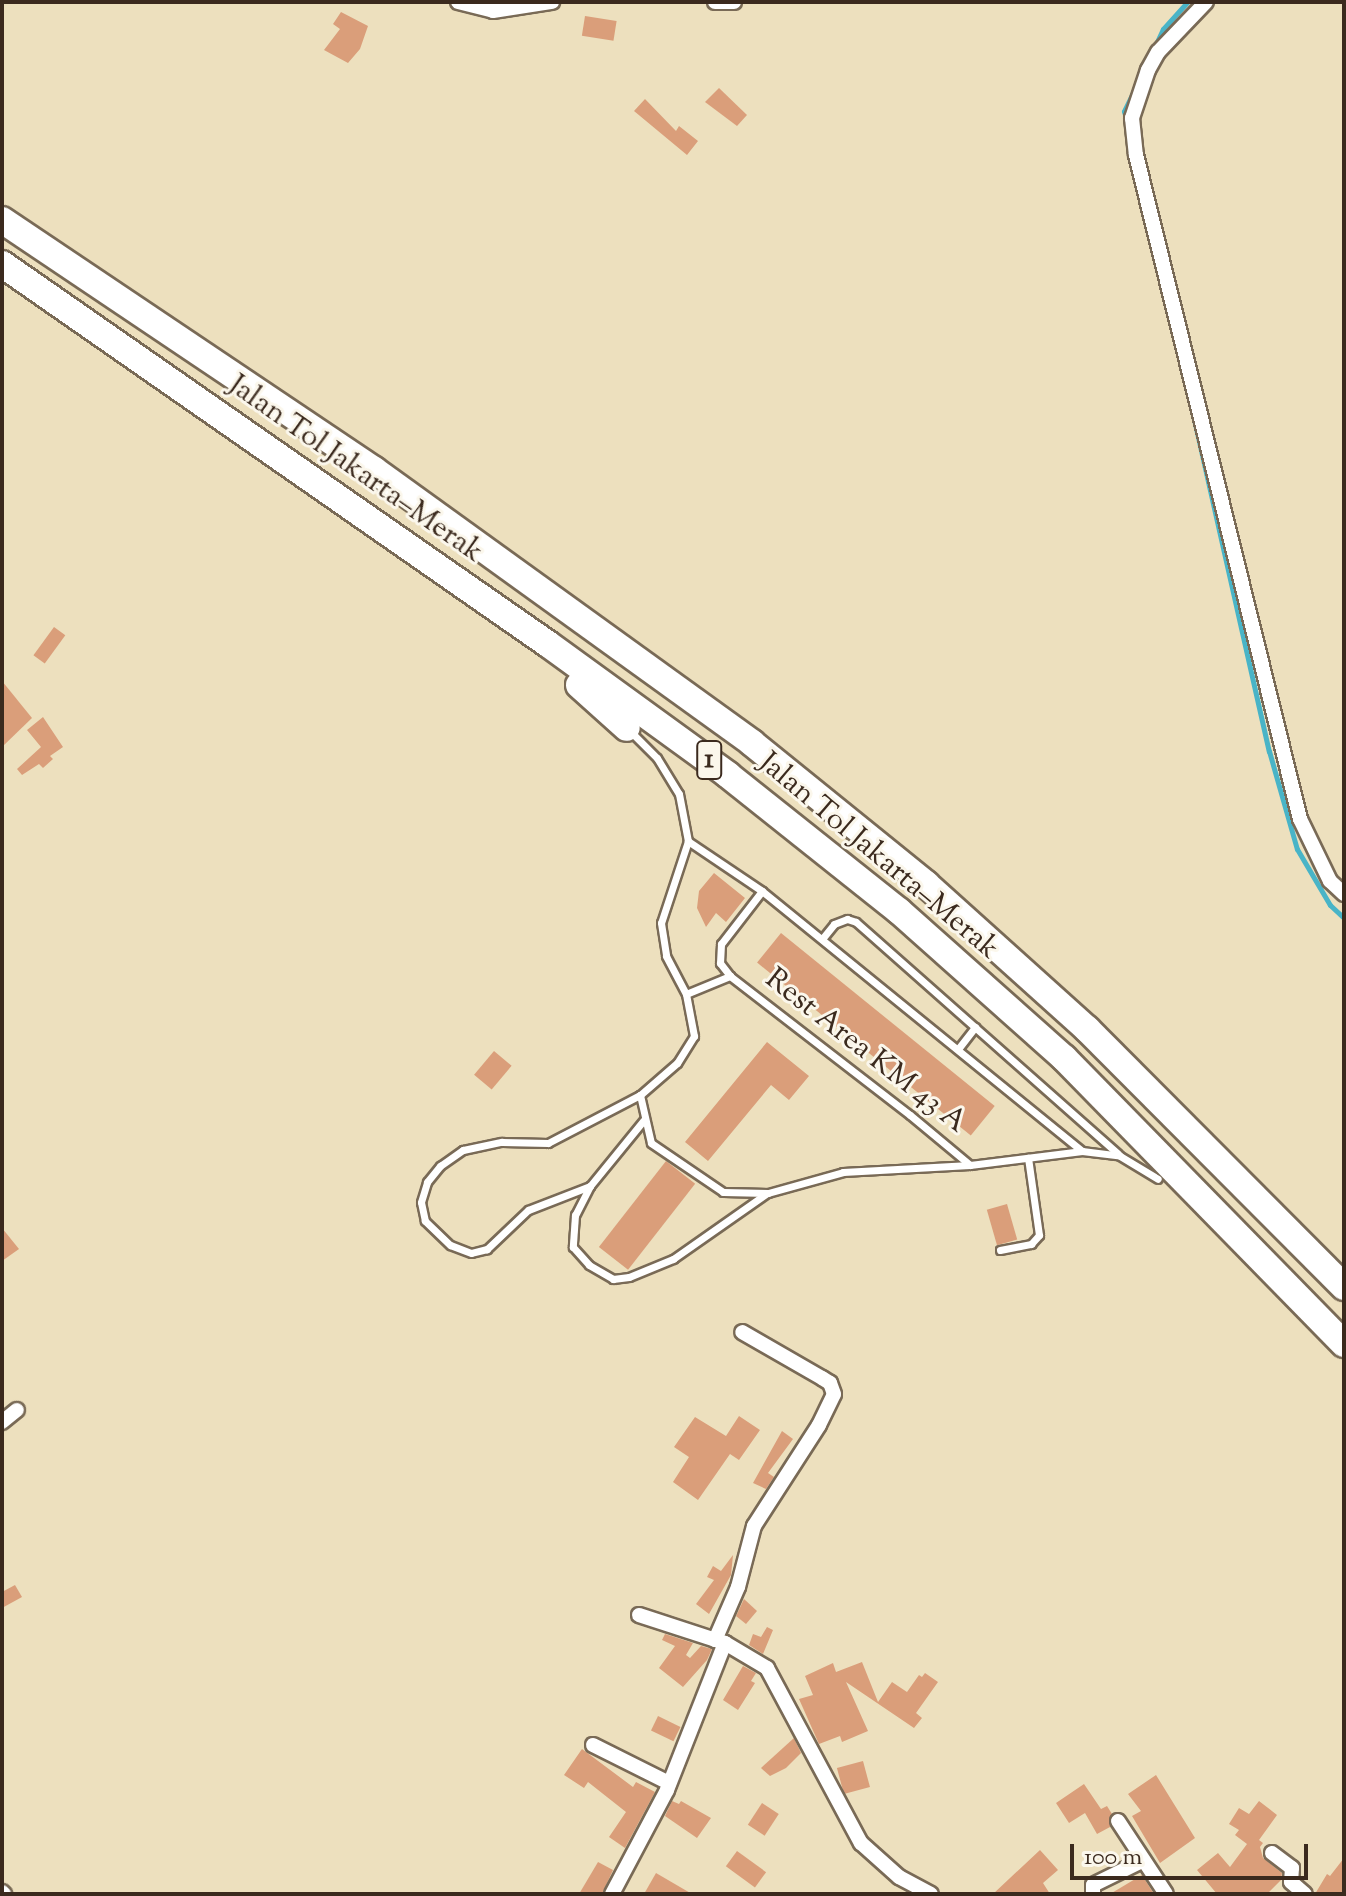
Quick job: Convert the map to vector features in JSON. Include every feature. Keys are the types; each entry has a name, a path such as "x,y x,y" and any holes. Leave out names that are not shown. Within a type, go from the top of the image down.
{"highway":[{"name":"Jalan Tol Jakarta–Merak","path":"2,220 374,470 752,743 926,884 1087,1029 1344,1287"},
{"name":"Jalan Tol Jakarta–Merak","path":"2,264 353,507 728,775 899,911 1064,1058 1344,1344"},
{"path":"353,507 581,686 627,728"},
{"path":"1158,1179 1344,1358"}],"street":[{"path":"458,2 493,11 552,2"},
{"path":"715,2 734,2"},
{"path":"1206,2 1170,38 1148,70 1132,118 1136,155 1296,804 1311,847 1330,881 1344,894"},
{"path":"612,1894 669,1783 738,1587 754,1526 819,1425 834,1394 830,1383 742,1332"},
{"path":"2,1422 17,1410"},
{"path":"639,1615 720,1641 759,1661 776,1678 861,1843 899,1877 931,1894"},
{"path":"593,1745 669,1783"},
{"path":"1118,1821 1166,1894"},
{"path":"1272,1853 1292,1868 1291,1882 1305,1894"},
{"path":"1093,1894 1093,1885 1142,1861"}],"lane":[{"path":"590,1186 528,1210 487,1249 471,1253 450,1245 425,1221 421,1202 427,1182 440,1166 463,1150 502,1142 548,1143 640,1095 677,1063 694,1036 686,994 666,956 661,923 688,841 679,794 657,758 627,728"},
{"name":"Rest Area KM 43 A","path":"688,841 762,891 1082,1151"},
{"name":"Rest Area KM 43 A","path":"762,891 721,944 718,959 730,976 970,1165"},
{"name":"Rest Area KM 43 A","path":"822,939 834,924 847,919 856,922 1120,1156 1158,1179"},
{"name":"Rest Area KM 43 A","path":"686,994 730,976"},
{"name":"Rest Area KM 43 A","path":"958,1049 975,1027"},
{"name":"Rest Area KM 43 A","path":"640,1095 643,1121 651,1143 723,1192 768,1193 843,1172 970,1165 1082,1151 1120,1156"},
{"name":"Rest Area KM 43 A","path":"643,1121 590,1186 575,1215 573,1247 589,1265 613,1279 629,1277 673,1259 768,1193"},
{"path":"1000,1250 1031,1244 1039,1235 1028,1158"}],"building":[{"path":"341,12 368,26 360,49 348,63 324,50 340,29 333,24"},
{"path":"585,16 617,21 613,41 582,36"},
{"path":"719,88 747,115 737,126 705,102"},
{"path":"645,99 676,131 679,126 698,141 687,155 634,111"},
{"path":"54,627 65,635 45,664 33,655"},
{"path":"2,681 32,718 2,747"},
{"path":"43,717 63,747 50,756 53,759 43,768 39,764 22,775 17,769 41,747 27,730"},
{"path":"714,873 745,898 726,922 716,913 706,927 697,908 699,891"},
{"path":"781,933 995,1106 971,1136 757,963"},
{"path":"767,1042 809,1076 789,1100 771,1085 708,1161 685,1142"},
{"path":"494,1051 512,1066 492,1090 474,1075"},
{"path":"666,1161 695,1184 628,1270 599,1247"},
{"path":"1007,1204 1017,1240 997,1245 987,1210"},
{"path":"2,1228 19,1249 2,1261"},
{"path":"739,1416 760,1430 739,1460 730,1454 698,1500 673,1482 689,1457 674,1447 695,1417 726,1436"},
{"path":"782,1431 793,1439 768,1473 774,1477 766,1489 753,1483"},
{"path":"733,1555 731,1575 709,1614 696,1604 714,1580 707,1577 713,1566 721,1571"},
{"path":"15,1585 22,1597 2,1608 2,1592"},
{"path":"744,1599 757,1611 746,1624 736,1616"},
{"path":"767,1627 773,1630 763,1654 749,1645 753,1634 761,1637"},
{"path":"665,1634 693,1643 686,1655 690,1658 701,1646 712,1649 707,1660 683,1687 659,1668 675,1646 662,1640"},
{"path":"862,1662 878,1702 892,1682 907,1692 919,1675 922,1677 925,1673 938,1682 916,1713 922,1718 914,1728 846,1682 868,1731 842,1742 840,1736 819,1744 799,1699 813,1695 805,1676 833,1663 836,1672"},
{"path":"743,1666 756,1673 751,1681 755,1683 738,1710 723,1700"},
{"path":"658,1716 680,1727 673,1741 651,1730"},
{"path":"794,1738 801,1753 786,1768 770,1776 761,1768"},
{"path":"582,1749 633,1787 636,1782 655,1792 625,1848 609,1837 626,1812 588,1782 584,1788 564,1775"},
{"path":"863,1761 870,1787 844,1794 837,1768"},
{"path":"1156,1775 1195,1838 1160,1863 1132,1816 1141,1811 1128,1794"},
{"path":"1084,1784 1101,1809 1107,1806 1112,1814 1110,1827 1097,1834 1085,1813 1069,1823 1056,1803"},
{"path":"672,1801 679,1804 681,1801 711,1818 697,1838 665,1816"},
{"path":"1259,1801 1277,1815 1259,1840 1263,1843 1260,1847 1263,1858 1282,1873 1281,1880 1267,1894 1217,1894 1197,1870 1218,1853 1230,1867 1247,1844 1235,1835 1239,1830 1229,1824 1239,1808 1249,1814"},
{"path":"762,1803 779,1814 765,1836 748,1825"},
{"path":"1040,1850 1058,1870 1043,1883 1050,1894 993,1894"},
{"path":"737,1851 766,1872 755,1888 726,1866"},
{"path":"1344,1858 1344,1894 1315,1894 1327,1874 1330,1876"},
{"path":"598,1862 613,1870 602,1894 579,1894"},
{"path":"656,1873 692,1894 644,1894"},
{"path":"1142,1875 1154,1894 1110,1894"}],"waterway":[{"path":"1155,46 1163,29 1187,2"},
{"path":"1127,123 1124,111 1137,84"},
{"path":"1191,406 1269,751 1297,849 1330,905 1344,918"}]}
